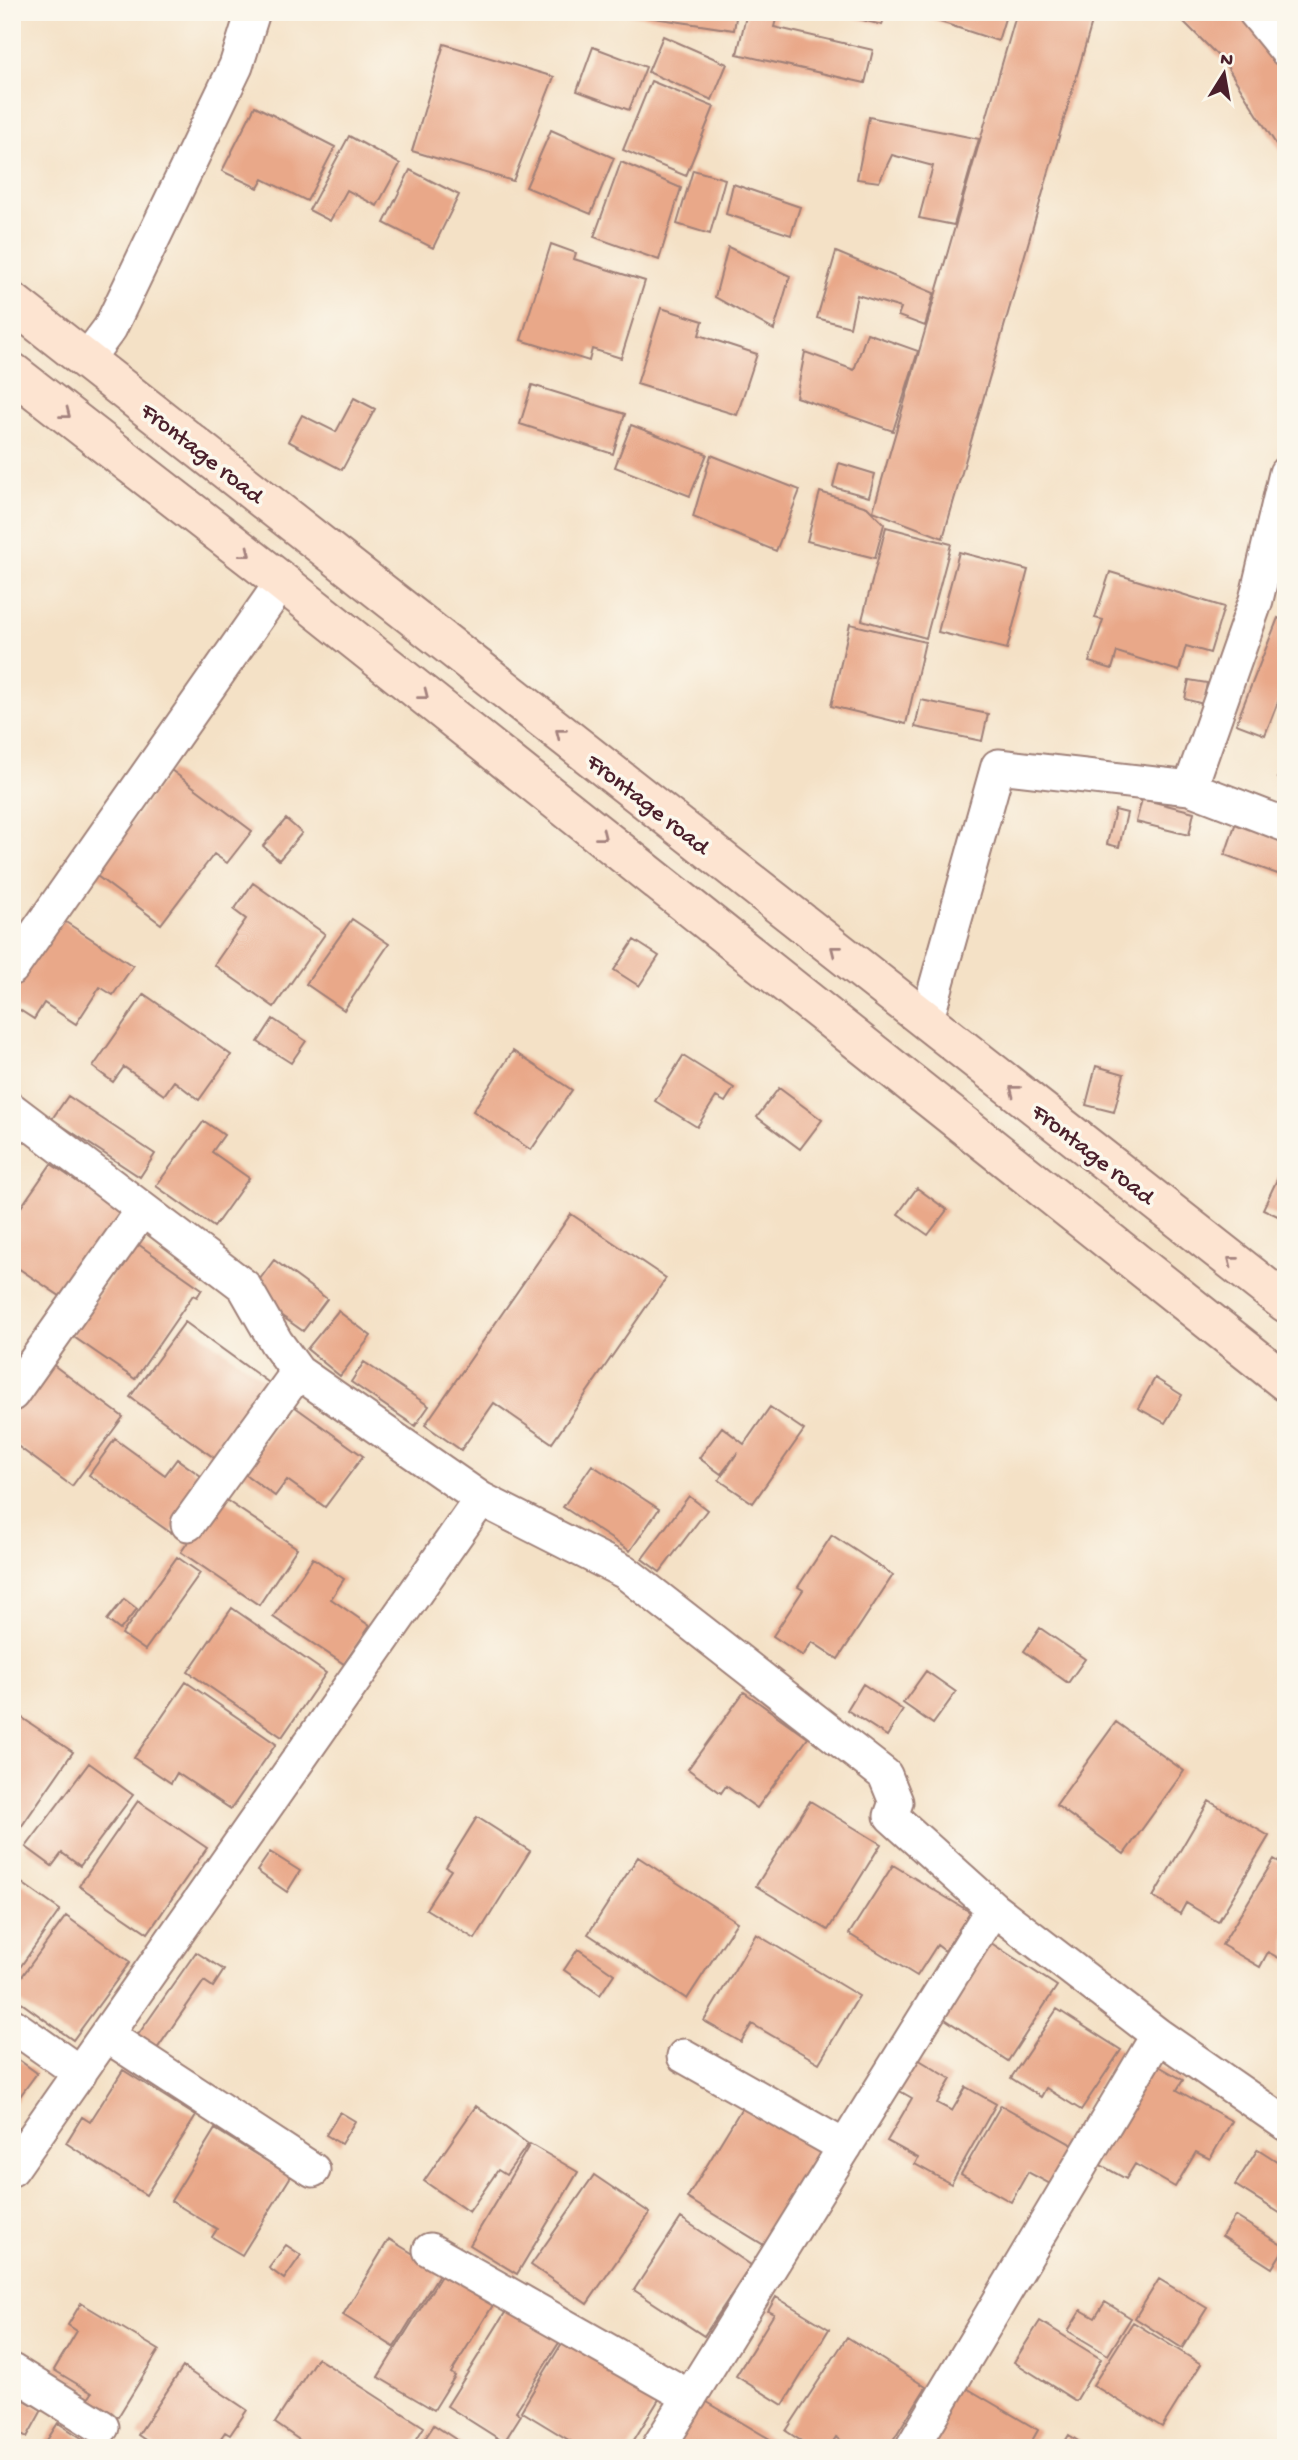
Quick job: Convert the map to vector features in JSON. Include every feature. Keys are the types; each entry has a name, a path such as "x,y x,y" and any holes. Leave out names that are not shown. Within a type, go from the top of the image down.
{"main road":[{"name":"Frontage road","path":"12,302 1286,1303"},
{"path":"12,372 282,582 1286,1382"},
{"path":"859,1040 894,996"}],"street":[{"path":"86,360 110,328 236,66 253,12"},
{"path":"1255,12 1286,50"},
{"path":"1190,788 1256,600 1286,472"},
{"path":"12,968 282,582"},
{"path":"926,1022 998,766 1190,788 1286,825"},
{"path":"12,1110 244,1286 276,1342 298,1371 481,1499 625,1572 885,1775 896,1802 891,1816 993,1908 1157,2035 1286,2124"},
{"path":"12,1394 142,1210"},
{"path":"188,1524 298,1371"},
{"path":"12,2169 481,1499"},
{"path":"658,2448 993,1908"},
{"path":"12,2025 80,2073"},
{"path":"107,2035 313,2170"},
{"path":"912,2448 1157,2035"},
{"path":"684,2056 845,2147"},
{"path":"430,2250 690,2397"},
{"path":"12,2371 102,2427"}],"building":[{"path":"614,12 737,12 734,30"},
{"path":"747,12 778,12 774,27 873,50 865,83 737,54"},
{"path":"831,12 885,12 882,25"},
{"path":"920,12 1007,12 998,41 919,15"},
{"path":"1017,12 1095,12 943,538 873,511"},
{"path":"1174,12 1249,12 1286,64 1286,160 1224,62"},
{"path":"663,36 727,64 712,100 648,72"},
{"path":"444,44 554,77 513,181 412,151"},
{"path":"593,47 646,67 629,110 577,91"},
{"path":"651,81 714,107 686,176 623,150"},
{"path":"255,106 335,147 307,201 263,179 258,188 222,171"},
{"path":"869,117 979,139 954,225 919,218 933,166 892,155 879,182 857,179"},
{"path":"551,130 614,158 591,214 526,187"},
{"path":"349,136 400,164 377,206 347,190 330,221 309,210"},
{"path":"621,162 681,188 659,260 594,237"},
{"path":"410,170 459,195 433,248 384,223"},
{"path":"693,170 725,179 710,234 677,224"},
{"path":"733,184 800,207 791,235 726,214"},
{"path":"551,244 576,253 574,259 645,281 621,358 592,349 589,361 521,340"},
{"path":"728,247 790,276 774,330 715,297"},
{"path":"836,252 934,293 925,326 898,316 901,308 857,295 850,327 817,318"},
{"path":"661,308 703,321 699,335 757,354 737,415 637,384"},
{"path":"867,333 918,351 893,431 796,397 805,352 854,370"},
{"path":"532,385 625,414 613,454 520,424"},
{"path":"354,398 375,409 342,470 288,441 302,415 336,432"},
{"path":"631,425 707,454 690,496 615,467"},
{"path":"711,455 800,490 776,551 693,517"},
{"path":"839,463 875,474 869,497 833,487"},
{"path":"820,492 867,507 884,524 875,558 807,541"},
{"path":"886,527 951,544 926,638 862,620"},
{"path":"959,552 1028,570 1007,649 938,632"},
{"path":"1110,572 1224,607 1210,653 1186,646 1179,671 1117,652 1112,669 1089,662 1103,620 1095,618"},
{"path":"1278,618 1286,622 1286,690 1283,689 1265,735 1236,724"},
{"path":"850,624 925,642 906,724 831,706"},
{"path":"1189,680 1207,683 1203,704 1185,699"},
{"path":"921,700 988,714 982,741 915,727"},
{"path":"1286,759 1286,781 1278,778"},
{"path":"171,770 252,831 227,863 214,854 161,924 93,873"},
{"path":"1142,799 1194,812 1189,835 1136,822"},
{"path":"1115,810 1127,813 1119,847 1107,844"},
{"path":"286,819 302,833 279,860 263,846"},
{"path":"1237,819 1286,836 1286,877 1225,855"},
{"path":"253,883 325,934 274,1007 214,965 246,919 234,910"},
{"path":"58,917 133,966 113,995 100,987 76,1024 44,1003 34,1019 12,1005 12,986"},
{"path":"352,919 389,944 344,1010 306,984"},
{"path":"634,940 659,956 639,986 614,970"},
{"path":"144,994 231,1055 199,1100 174,1081 164,1095 124,1067 113,1082 93,1067"},
{"path":"273,1019 306,1041 291,1063 258,1042"},
{"path":"513,1051 572,1090 531,1150 473,1111"},
{"path":"683,1056 734,1088 725,1102 716,1097 697,1127 655,1101"},
{"path":"1096,1066 1124,1074 1114,1112 1086,1105"},
{"path":"779,1088 822,1120 800,1149 757,1117"},
{"path":"68,1096 155,1154 140,1177 52,1119"},
{"path":"204,1121 224,1135 212,1152 249,1178 214,1227 156,1186"},
{"path":"51,1164 122,1212 63,1298 12,1264 12,1220"},
{"path":"1283,1167 1286,1168 1286,1220 1263,1209"},
{"path":"917,1188 947,1210 928,1235 898,1214"},
{"path":"571,1214 666,1278 552,1443 494,1403 461,1450 425,1425"},
{"path":"135,1242 202,1289 197,1297 193,1295 135,1379 71,1335"},
{"path":"274,1260 327,1299 303,1331 276,1312 260,1279"},
{"path":"338,1311 371,1336 340,1376 307,1349"},
{"path":"185,1322 279,1390 224,1465 130,1397"},
{"path":"44,1358 123,1417 72,1486 12,1442 12,1401"},
{"path":"364,1362 429,1406 415,1426 351,1382"},
{"path":"1155,1378 1182,1395 1165,1423 1138,1408"},
{"path":"291,1404 363,1456 325,1507 287,1480 275,1496 242,1472"},
{"path":"770,1407 804,1430 753,1503 719,1480 738,1452 721,1474 699,1458 722,1427 744,1444"},
{"path":"115,1439 165,1475 177,1459 208,1481 171,1533 89,1475"},
{"path":"592,1465 659,1509 630,1551 563,1507"},
{"path":"220,1496 297,1548 259,1605 181,1552"},
{"path":"689,1496 707,1510 660,1572 642,1559"},
{"path":"832,1535 893,1575 838,1659 812,1642 803,1656 773,1636 803,1590 798,1587"},
{"path":"177,1557 200,1573 145,1650 122,1634"},
{"path":"313,1558 344,1579 331,1599 370,1626 344,1664 273,1617"},
{"path":"124,1599 137,1609 120,1630 107,1620"},
{"path":"232,1608 326,1673 282,1737 188,1672"},
{"path":"1040,1628 1085,1659 1068,1683 1024,1651"},
{"path":"926,1671 956,1692 933,1724 903,1703"},
{"path":"186,1682 276,1744 231,1809 177,1773 171,1783 134,1758"},
{"path":"863,1684 903,1710 887,1736 847,1710"},
{"path":"744,1692 808,1738 757,1808 726,1786 721,1793 688,1769"},
{"path":"12,1711 73,1752 12,1840"},
{"path":"1116,1722 1184,1771 1124,1854 1056,1805"},
{"path":"89,1763 133,1795 80,1866 62,1853 52,1866 26,1847"},
{"path":"138,1801 207,1848 148,1933 79,1886"},
{"path":"810,1801 881,1844 828,1930 756,1886"},
{"path":"1209,1801 1269,1836 1218,1922 1186,1903 1180,1914 1153,1897"},
{"path":"477,1817 530,1851 475,1939 426,1909 451,1870 446,1867"},
{"path":"270,1852 300,1871 287,1892 257,1871"},
{"path":"638,1857 737,1922 687,1999 588,1934"},
{"path":"1274,1859 1286,1866 1286,1962 1268,1952 1260,1967 1222,1945"},
{"path":"893,1865 970,1912 945,1951 937,1945 917,1976 849,1934"},
{"path":"12,1876 60,1910 16,1973 12,1970"},
{"path":"66,1916 130,1962 73,2040 20,2002 12,2014 12,1990"},
{"path":"756,1934 859,1996 819,2063 752,2024 741,2042 704,2021"},
{"path":"985,1939 1057,1986 1008,2061 936,2013"},
{"path":"578,1949 614,1974 600,1995 564,1970"},
{"path":"196,1952 224,1970 213,1987 204,1981 152,2056 133,2042"},
{"path":"1057,2009 1121,2050 1081,2110 1046,2088 1041,2097 1011,2078"},
{"path":"12,2055 37,2073 12,2107"},
{"path":"916,2058 951,2079 937,2103 952,2111 966,2087 996,2104 951,2184 915,2164 918,2158 887,2141 912,2098 898,2090"},
{"path":"1152,2062 1183,2080 1177,2090 1232,2121 1210,2159 1196,2152 1175,2187 1135,2164 1126,2179 1095,2162"},
{"path":"123,2070 196,2116 146,2195 66,2143 82,2117 90,2122"},
{"path":"746,2101 832,2153 772,2250 687,2198"},
{"path":"1001,2105 1074,2146 1052,2185 1028,2172 1011,2202 961,2174"},
{"path":"476,2106 528,2144 506,2175 498,2170 469,2212 424,2181"},
{"path":"340,2112 355,2121 341,2144 326,2135"},
{"path":"215,2129 291,2176 242,2255 212,2237 217,2229 171,2201"},
{"path":"530,2144 578,2172 517,2274 470,2245"},
{"path":"1258,2149 1286,2167 1286,2217 1235,2185"},
{"path":"594,2175 650,2213 587,2304 531,2265"},
{"path":"1235,2216 1285,2247 1272,2268 1222,2236"},
{"path":"681,2218 751,2265 704,2336 634,2290"},
{"path":"389,2239 441,2271 394,2347 343,2315"},
{"path":"286,2245 301,2255 284,2279 269,2268"},
{"path":"447,2266 498,2297 451,2373 455,2376 434,2410 378,2377"},
{"path":"1159,2279 1207,2308 1182,2348 1135,2318"},
{"path":"776,2297 829,2329 783,2405 736,2376 774,2314 768,2311"},
{"path":"1105,2302 1131,2318 1108,2355 1068,2331 1081,2310 1095,2318"},
{"path":"81,2303 159,2350 118,2417 88,2399 92,2393 54,2370 77,2331 68,2325"},
{"path":"508,2308 560,2341 516,2411 521,2415 504,2442 447,2406"},
{"path":"1040,2321 1101,2359 1076,2401 1014,2362"},
{"path":"1133,2322 1201,2364 1162,2427 1093,2385"},
{"path":"847,2337 926,2387 888,2448 853,2448 836,2437 829,2448 812,2448 786,2431"},
{"path":"565,2338 661,2396 629,2448 582,2448 521,2411"},
{"path":"317,2358 424,2427 411,2448 311,2448 275,2423"},
{"path":"183,2367 247,2410 230,2435 225,2432 214,2448 157,2448 138,2435"},
{"path":"958,2383 1038,2430 1028,2448 944,2448 926,2437"},
{"path":"12,2393 42,2410 27,2437 12,2428"},
{"path":"702,2399 785,2448 681,2448 683,2445 677,2442"},
{"path":"58,2423 97,2448 42,2448"},
{"path":"434,2425 469,2448 419,2448"},
{"path":"1069,2435 1089,2448 1061,2448"}]}
